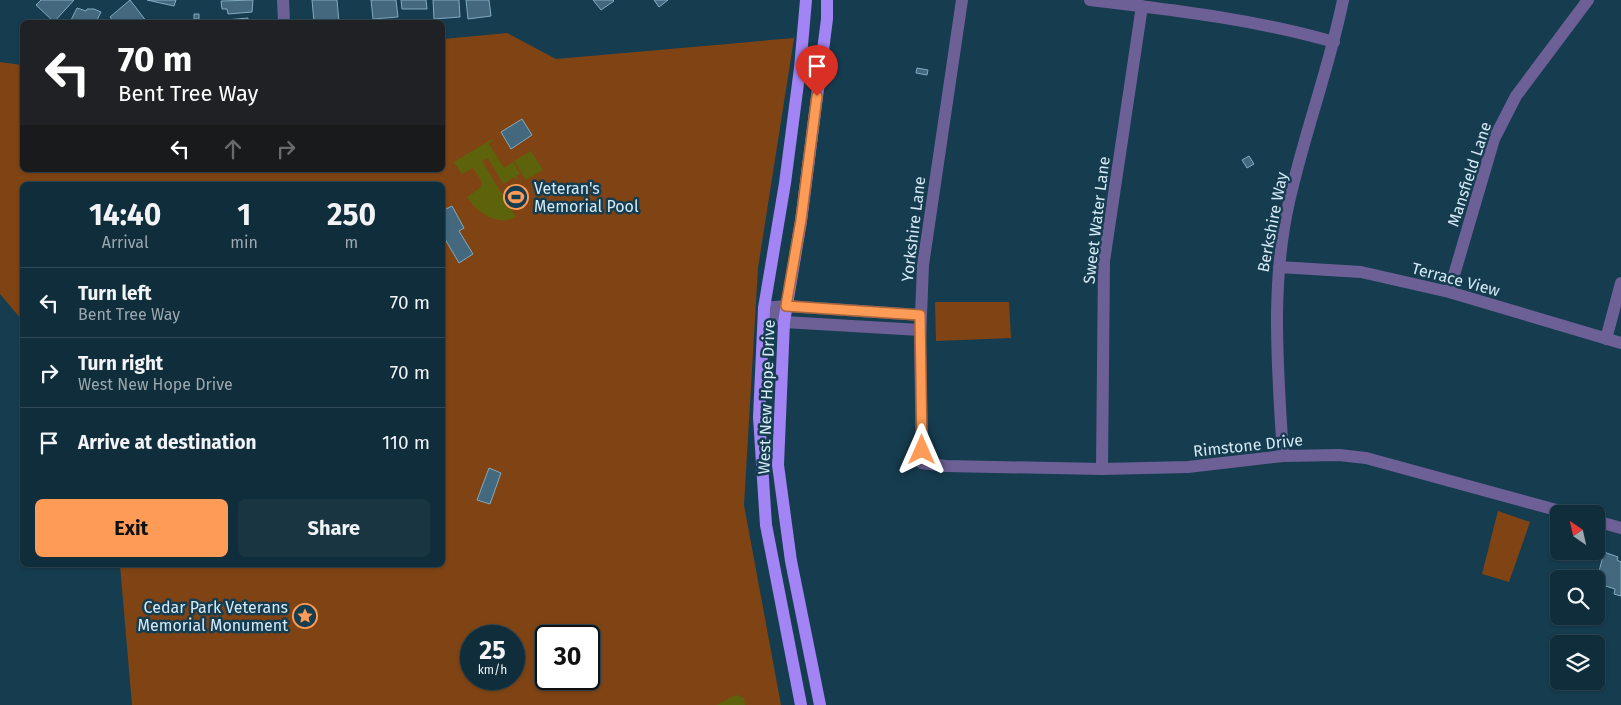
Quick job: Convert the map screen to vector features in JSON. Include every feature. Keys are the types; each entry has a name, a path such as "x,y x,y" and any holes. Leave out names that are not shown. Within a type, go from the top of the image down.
{"main road":[{"name":"West New Hope Drive","path":"801,705 766,525 759,417 764,308 785,183 800,68 806,0"},
{"name":"West New Hope Drive","path":"820,705 785,530 778,466 784,322 801,220 827,19 827,0"}],"street":[{"path":"283,0 284,20"},
{"name":"Yorkshire Lane","path":"922,463 920,315 929,220 962,0"},
{"path":"1090,0 1210,14 1274,26 1334,42"},
{"name":"Berkshire Way","path":"1283,456 1278,378 1277,292 1279,267 1289,202 1334,42 1343,0"},
{"name":"Mansfield Lane","path":"1449,292 1494,138 1516,96 1588,0"},
{"name":"Sweet Water Lane","path":"1102,469 1104,261 1142,6"},
{"name":"Terrace View","path":"1279,267 1361,272 1449,292 1621,343"},
{"path":"1606,339 1621,283"},
{"path":"764,308 786,306 920,315"},
{"path":"764,308 784,322 920,330"},
{"name":"Rimstone Drive","path":"922,463 946,466 1102,469 1188,467 1283,456 1339,455 1366,458 1550,508"},
{"path":"1605,524 1621,528"}],"shaded area":[{"path":"507,33 556,59 794,38 758,268 744,505 781,705 132,705 120,567 445,567 445,182 20,182 20,318 0,294 0,62 20,65 20,172 445,172 445,39"},
{"path":"492,139 493,141 489,144 504,168 513,162 520,174 516,176 518,180 514,177 503,184 488,158 482,161 516,217 509,220 495,219 488,216 471,203 467,197 480,188 482,182 473,168 462,174 454,162"},
{"path":"531,151 543,170 526,180 514,161"},
{"path":"935,302 1009,302 1011,338 936,341"},
{"path":"1498,511 1530,522 1509,582 1482,574"},
{"path":"736,695 744,698 745,705 716,705"}],"building":[{"path":"41,0 74,0 56,20 52,20 36,5"},
{"path":"130,0 145,20 112,20 110,17"},
{"path":"147,0 176,0 174,6"},
{"path":"253,0 252,12 228,14 227,9 222,9 221,1"},
{"path":"312,0 337,0 339,20 314,20"},
{"path":"371,0 396,0 398,17 373,19"},
{"path":"401,0 426,0 427,9 402,9"},
{"path":"433,0 459,0 460,17 434,19"},
{"path":"466,0 489,0 491,16 468,19"},
{"path":"593,0 613,0 614,1 601,10"},
{"path":"654,0 668,0 659,7"},
{"path":"77,8 86,11 87,9 94,9 101,12 97,20 71,20"},
{"path":"194,14 199,14 199,19 194,19"},
{"path":"248,18 248,20 226,20"},
{"path":"917,68 928,70 927,75 916,73"},
{"path":"522,119 532,135 511,149 501,132"},
{"path":"1249,156 1254,164 1247,168 1242,160"},
{"path":"452,206 464,228 459,231 473,254 459,263 445,239 445,210"},
{"path":"489,468 501,473 490,504 477,500"},
{"path":"1605,552 1618,557 1617,560 1621,562 1621,596 1614,594 1615,589 1605,586 1605,570 1599,570 1602,560 1605,560"}],"place":[{"name":"Veteran's Memorial Pool","path":"516,197"},
{"name":"Cedar Park Veterans Memorial Monument","path":"305,616"}],"route":[{"path":"817,96 801,220 786,306 920,315 922,450"}]}
